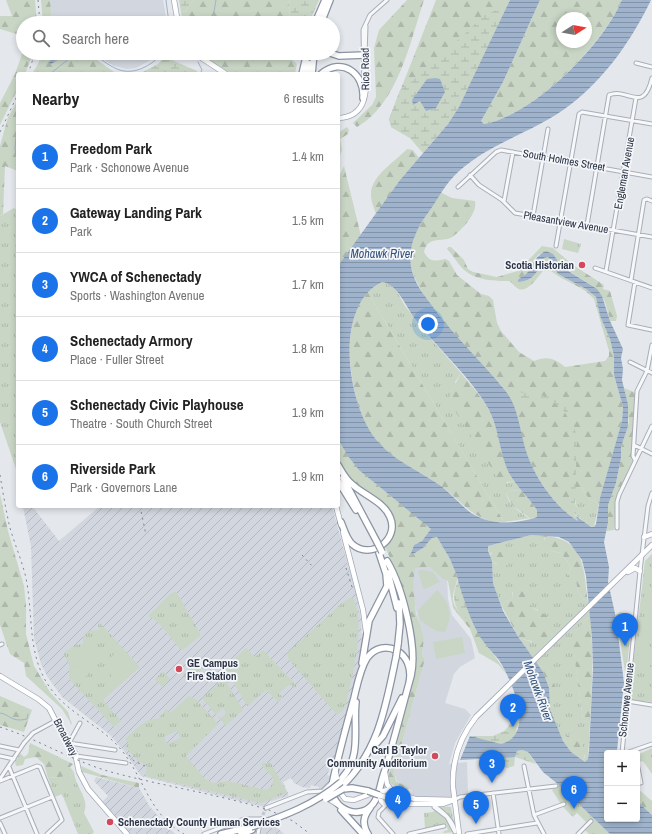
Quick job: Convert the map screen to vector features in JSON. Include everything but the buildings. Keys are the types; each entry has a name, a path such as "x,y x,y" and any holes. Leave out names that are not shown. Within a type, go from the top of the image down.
{"highway":[{"path":"322,16 325,0"},
{"path":"323,16 331,0"},
{"path":"340,56 364,55"},
{"path":"303,72 306,60"},
{"path":"307,72 308,60"},
{"path":"312,72 313,60"},
{"path":"325,72 334,67 343,67 351,70 361,81 362,98"},
{"path":"340,470 351,484 387,511 391,519 392,528 389,537 384,544 376,549 364,550 357,547 350,541 341,522"},
{"path":"340,471 375,543"},
{"path":"340,480 356,510"},
{"path":"340,484 387,561 397,583 412,640 414,660 409,684 375,801 365,815 365,832"},
{"path":"365,832 354,825 337,805 331,791 358,682 365,650 369,621 386,586 386,574 381,552"},
{"path":"381,552 389,574 395,598 397,644"},
{"path":"368,754 382,715 397,644 400,618 399,598 387,561"},
{"path":"229,834 252,829 298,815 326,798 342,784 353,774 383,736 409,684 411,670 408,660 401,653 390,648 380,649 370,655 358,682 355,711 355,754 342,784"},
{"path":"242,834 297,811 342,784 362,756 378,728"},
{"path":"342,784 382,796"},
{"path":"337,805 349,812 358,812 367,809 375,801"},
{"path":"221,834 252,829"}],"main road":[{"path":"174,0 177,16"},
{"name":"Rice Road","path":"340,117 352,115 364,102 366,88 364,55"},
{"path":"205,60 223,72"},
{"name":"Rice Road","path":"340,116 354,111 362,98"},
{"path":"337,508 361,604 366,634"},
{"path":"644,537 652,534"},
{"path":"459,834 454,800 453,766 461,739 476,716 652,545"},
{"path":"621,575 635,568 640,571"},
{"name":"Broadway","path":"0,676 50,708 76,756 80,772 88,790 127,834"},
{"path":"337,764 337,783 339,791 343,797 354,800 369,792"},
{"path":"385,768 387,784 396,792"},
{"path":"388,790 415,799 454,800 434,806 383,804 381,801 382,792 388,790"},
{"path":"382,796 434,806"}],"street":[{"name":"Rice Road","path":"362,98 366,27 378,8 387,0"},
{"path":"636,63 652,67"},
{"path":"587,225 610,94 636,98 647,94 652,78"},
{"name":"Engleman Avenue","path":"606,271 636,98"},
{"path":"556,246 579,113 652,124"},
{"path":"533,216 548,129"},
{"name":"South Holmes Street","path":"470,175 499,150 570,161 652,177"},
{"path":"504,201 514,152"},
{"path":"458,186 470,175"},
{"name":"Pleasantview Avenue","path":"470,175 479,185 504,201 515,213 652,237"},
{"path":"631,280 644,204 652,200"},
{"path":"595,268 635,282 652,286"},
{"path":"635,282 628,324 652,330"},
{"path":"635,460 633,456 637,391 647,371 652,345"},
{"path":"630,362 652,373"},
{"path":"617,528 617,502 635,460 652,426"},
{"path":"634,445 652,454"},
{"name":"Schonowe Avenue","path":"622,750 641,556 649,500 652,493"},
{"path":"627,701 652,705"},
{"path":"0,780 19,750 33,733 57,720"},
{"path":"80,723 69,743 115,750"},
{"path":"638,750 652,744"},
{"path":"0,746 19,750"},
{"path":"0,756 14,758"},
{"path":"76,756 126,763"},
{"path":"0,780 39,766 62,820 47,834"},
{"path":"524,766 534,815 544,834"},
{"path":"9,767 37,834"},
{"path":"266,808 307,792 315,792 326,789 334,776"},
{"path":"640,778 641,783"},
{"path":"454,800 459,797 556,786"},
{"path":"493,793 499,834"},
{"path":"295,796 314,794 337,805"},
{"path":"0,818 52,796"},
{"path":"387,804 378,813 378,818 392,834"},
{"path":"534,815 564,804"},
{"path":"434,806 447,816 455,832 446,817 434,806"},
{"path":"204,834 244,820 261,819 258,834"},
{"path":"578,834 590,821"},
{"path":"0,823 5,834"},
{"path":"467,834 537,823"},
{"path":"409,834 444,826"}],"shaded area":[{"path":"50,0 163,0 166,16 51,16"},
{"path":"104,60 150,60 136,68 127,69 114,66"},
{"path":"23,508 34,508 59,541 98,508 333,508 357,598 361,619 362,646 357,673 334,760 327,775 330,776 328,783 324,788 319,790 319,787 311,785 310,788 302,787 294,783 291,778 283,782 288,796 269,802 264,807 141,776 124,751 109,734 62,697 47,676 41,664 34,638 31,546"},
{"path":"436,562 447,578 448,599 452,615 471,639 475,658 460,667 454,674 445,703 465,709 471,715 455,743 449,764 467,762 468,795 440,799 413,796 412,790 397,781 394,772 425,659 422,656 424,638 419,626 411,583 413,567"},
{"path":"96,777 139,788 150,807 175,834 129,834 102,802 108,796 94,781"},
{"path":"264,819 281,831 284,834 261,834"}],"green space":[{"path":"6,0 35,0 36,16 16,16 16,34 0,29 0,16 12,16"},
{"path":"41,0 50,0 51,16 42,16"},
{"path":"179,0 193,0 186,11 181,12"},
{"path":"193,0 290,0 287,5 290,9 290,16 182,16 181,12 186,11"},
{"path":"290,0 319,0 312,16 290,16 290,9 287,5"},
{"path":"407,0 424,0 401,71 393,88 383,103 371,117 357,127 353,123 372,105 376,97 374,48 379,30"},
{"path":"436,0 510,0 473,81 423,153 410,138 391,127 389,119"},
{"path":"540,0 622,0 612,18 592,46 592,12 556,12 556,48 590,48 564,76 524,107 503,118 484,124 481,121 503,82"},
{"path":"503,8 504,13 459,107 448,124 423,153 410,138 391,127 389,119 400,90 420,75 486,14"},
{"path":"20,60 30,60 26,72 16,72 16,92 0,125 0,103 15,74"},
{"path":"39,60 97,60 114,72 33,72"},
{"path":"162,60 172,60 197,72 143,72 158,64"},
{"path":"209,60 292,60 297,64 295,72 229,72"},
{"path":"16,103 16,170 5,166 3,214 0,216 0,146 8,117"},
{"path":"347,127 349,130 348,134 340,139 340,132"},
{"path":"340,139 342,150 340,155"},
{"path":"407,149 413,150 419,158 400,180 376,214 371,195 375,181 384,169"},
{"path":"344,166 361,236 340,263 340,175"},
{"path":"440,192 452,198 475,201 474,211 464,226 452,237 429,243 424,252 426,256 431,260 436,261 446,259 449,261 457,275 481,294 489,296 493,300 497,323 501,331 519,352 534,361 546,358 554,360 565,367 605,361 609,356 609,351 594,299 579,287 551,271 543,271 532,284 520,290 509,281 479,278 463,269 447,249 448,247 451,247 464,260 468,269 473,272 497,277 518,271 542,246 553,248 573,265 604,285 603,289 610,291 617,316 616,321 610,321 607,307 601,295 589,284 563,266 553,254 539,254 533,261 527,273 518,280 518,282 528,280 532,277 544,258 548,257 558,274 586,289 596,297 600,316 610,339 614,356 614,375 623,407 622,421 599,503 589,499 581,487 571,491 570,503 578,521 560,507 538,478 524,447 515,410 505,390 456,338 433,308 415,278 410,256 412,241 418,228"},
{"path":"14,208 16,210 16,469 0,422 0,216"},
{"path":"564,239 581,244 578,253 562,249"},
{"path":"382,282 388,282 395,288 405,306 423,330 461,373 455,382 507,483 514,481 521,490 509,491 506,494 510,502 529,518 504,522 367,291 372,286"},
{"path":"367,291 504,522 494,522 477,515 441,486 392,456 378,443 368,429 360,411 354,390 350,345 352,324 358,306"},
{"path":"461,373 488,408 514,481 501,483 450,403 450,394"},
{"path":"624,388 636,393 634,461 616,502 614,530 606,531 608,505 616,483 621,458 621,447 629,422"},
{"path":"505,390 551,397 567,408 577,436 575,503 582,520 576,515 571,506 570,492 573,476 574,445 571,427 564,411 553,403 532,398 515,398 512,402"},
{"path":"340,442 346,452 366,475 389,495 426,523 432,530 422,541 414,545 410,556 423,548 432,538 437,537 450,559 457,576 453,597 456,608 475,625 507,675 498,664 479,653 470,629 453,608 448,581 443,579 430,567 415,568 413,583 416,614 424,638 422,656 425,659 394,772 396,781 409,788 408,790 391,784 388,778 416,669 414,638 407,606 397,575 385,547 392,535 395,525 393,517 388,510 381,503 354,485 349,480 341,464"},
{"path":"581,487 589,499 599,503 594,527 589,526 584,522 576,506 575,489"},
{"path":"521,490 534,505 531,519 513,506 506,494 509,491"},
{"path":"0,494 8,531 24,586 26,605 26,634 34,666 50,692 68,712 72,725 62,709 26,676 24,663 10,654 0,625"},
{"path":"534,505 537,510 538,517 530,518"},
{"path":"531,535 544,536 544,539 551,551 561,553 571,567 567,577 576,581 580,595 588,601 590,616 576,631 574,652 583,720 590,723 588,759 585,763 583,761 585,756 569,734 563,741 550,709 549,691 553,690 542,666 539,667 519,638 532,642 538,610 532,608 523,592 512,592 512,599 501,605 493,583 492,561 497,565 491,552 489,557 488,546"},
{"path":"544,536 558,538 568,543 575,549 580,557 583,567 588,601 580,595 576,581 568,580 567,577 571,567 561,553 551,551 546,546"},
{"path":"494,550 509,554 510,560 508,565 497,564 489,557"},
{"path":"652,554 652,702 629,700 645,561"},
{"path":"422,570 433,572 440,582 425,589 423,588 418,571"},
{"path":"458,581 474,623 463,616 456,606 454,594"},
{"path":"516,585 523,589 532,608 548,616 552,634 549,638 537,642 519,638 501,605 512,599 513,587"},
{"path":"437,590 445,599 449,610 449,620 445,632 436,631 420,620 418,610"},
{"path":"646,590 652,591 652,607 644,607"},
{"path":"176,591 201,635 183,650 180,649 158,622 148,616 170,594"},
{"path":"352,597 356,606 358,617 358,644 345,706 337,715 289,660 287,653 343,602"},
{"path":"620,612 632,615 626,678 616,615"},
{"path":"590,616 592,683 590,723 583,720 572,639 576,631"},
{"path":"641,620 652,624 652,640 639,638"},
{"path":"100,623 140,667 103,700 121,721 114,727 69,679 69,664 63,654 74,645 83,644 83,636 89,631 99,630 98,625"},
{"path":"462,637 465,653 436,659 433,642"},
{"path":"88,643 93,652 94,661 89,673 85,677 70,662 71,658"},
{"path":"246,648 255,657 263,650 297,686 294,688 290,684 279,693 283,698 278,702 266,690 247,706 225,667"},
{"path":"639,648 652,649 652,664 646,668 636,668"},
{"path":"119,649 132,664 132,668 115,682 110,673 109,665 112,657"},
{"path":"207,658 210,662 188,682 183,675 197,662 199,665"},
{"path":"542,666 553,677 555,688 553,690 549,691 543,672 539,667"},
{"path":"163,671 170,679 162,687 155,679"},
{"path":"224,678 243,710 226,726 217,716 221,718 226,713 223,708 216,715 202,698"},
{"path":"0,696 32,710 24,732 0,725"},
{"path":"189,696 196,699 218,724 186,756 205,779 213,783 228,781 266,790 272,785 273,778 262,766 262,763 271,763 287,793 261,803 145,776 147,766 137,760 125,747 129,743 125,739 145,722 158,719 166,709 170,713","holes":["177,731 180,738 167,744 164,737"]},
{"path":"517,708 520,718 518,727 506,742 473,736 489,737 502,732 511,723"},
{"path":"517,730 511,749 469,738 473,736 493,736 502,732"},
{"path":"573,733 583,746 583,761 571,752 563,741 569,734"},
{"path":"30,743 73,764 70,767 74,772 70,776 48,778 44,764 36,757 25,759 23,765 16,766 15,762 20,753 24,757 28,754"},
{"path":"652,748 652,774 643,761 640,762 640,754"},
{"path":"522,750 528,752 536,764 515,757 517,751"},
{"path":"515,757 514,766 507,768 500,766 498,758"},
{"path":"81,766 102,775 139,783 139,788 82,772"},
{"path":"74,772 77,783 84,797 84,813 94,832 92,834 78,834 62,794 55,797 48,778 70,776"},
{"path":"559,785 610,834 589,834 582,827 586,822 577,813 573,817 562,806 552,790"},
{"path":"640,791 652,801 652,815 640,804"},
{"path":"433,806 451,807 456,832 443,833 444,831 448,830 446,824 425,828 424,813 433,812 435,809"}],"water":[{"name":"Mohawk River","path":"510,0 540,0 503,82 481,121 484,124 504,118 524,107 545,93 565,76 590,48 592,48 592,46 613,18 622,0 651,0 626,44 595,83 583,94 570,105 542,123 484,153 453,177 423,220 415,235 412,243 410,260 415,280 425,297 447,325 495,378 512,401 527,455 544,487 560,507 569,515 578,521 576,516 591,527 594,527 596,524 600,498 622,421 623,407 614,375 614,356 610,339 600,316 596,297 586,289 558,274 548,257 544,258 532,277 528,280 518,282 518,280 529,271 535,259 546,251 553,254 562,267 597,289 602,296 610,321 623,349 621,358 623,369 622,380 628,405 628,426 621,447 621,458 616,483 608,505 608,522 604,542 609,567 608,582 616,618 624,683 617,750 604,750 604,822 640,822 640,804 652,815 652,834 610,834 559,785 543,772 528,752 522,750 517,751 515,757 460,760 470,736 501,744 512,739 518,730 519,718 518,706 514,693 499,660 482,640 475,627 450,559 437,537 432,538 423,548 410,556 414,545 422,541 431,529 359,470 340,442 340,263 400,180 448,124 459,107","holes":["382,282 387,283 401,296 415,319 463,373 481,396 494,422 506,466 516,483 537,510 537,517 519,522 500,522 482,519 474,515 441,486 393,456 379,443 368,427 359,407 353,383 350,358 351,334 356,312 366,294","531,535 559,537 569,542 582,560 586,576 592,638 593,669 589,751 588,759 585,762 571,752 563,741 550,709 549,688 543,672 519,638 503,611 493,583 492,561 488,551 488,546"]},
{"path":"50,60 58,60 48,66"},
{"path":"427,79 440,79 445,92 436,108 426,111 420,101 413,105 412,100"}],"waterway":[{"path":"166,0 168,16"},
{"path":"213,16 216,0"},
{"path":"52,72 67,60"},
{"path":"102,60 123,71 137,70 148,66 155,60"},
{"path":"198,62 202,70 201,72"},
{"path":"16,137 16,153"},
{"path":"0,713 17,720 27,719 28,714"}],"tunnel":[{"path":"261,819 266,808"}],"railway":[{"path":"38,0 39,16"},
{"path":"29,72 33,60"},
{"path":"0,132 16,98"},
{"path":"0,475 10,528 26,578 32,638 35,652 45,680 62,701 116,744 131,763 149,797 163,817 184,834"},
{"path":"140,508 146,535"},
{"path":"302,555 313,567"},
{"path":"346,568 352,587"},
{"path":"0,727 83,762 111,772 230,799 269,810 293,821 310,834"},
{"path":"129,755 134,761 145,766"}],"place":[{"name":"Scotia Historian","path":"582,265"},
{"name":"Freedom Park","path":"625,646"},
{"name":"GE Campus Fire Station","path":"179,669"},
{"name":"Gateway Landing Park","path":"513,727"},
{"name":"Carl B Taylor Community Auditorium","path":"435,756"},
{"name":"YWCA of Schenectady","path":"492,783"},
{"name":"Riverside Park","path":"574,809"},
{"name":"Schenectady Armory","path":"398,819"},
{"name":"Schenectady County Human Services","path":"110,822"},
{"name":"Schenectady Civic Playhouse","path":"476,824"}]}
